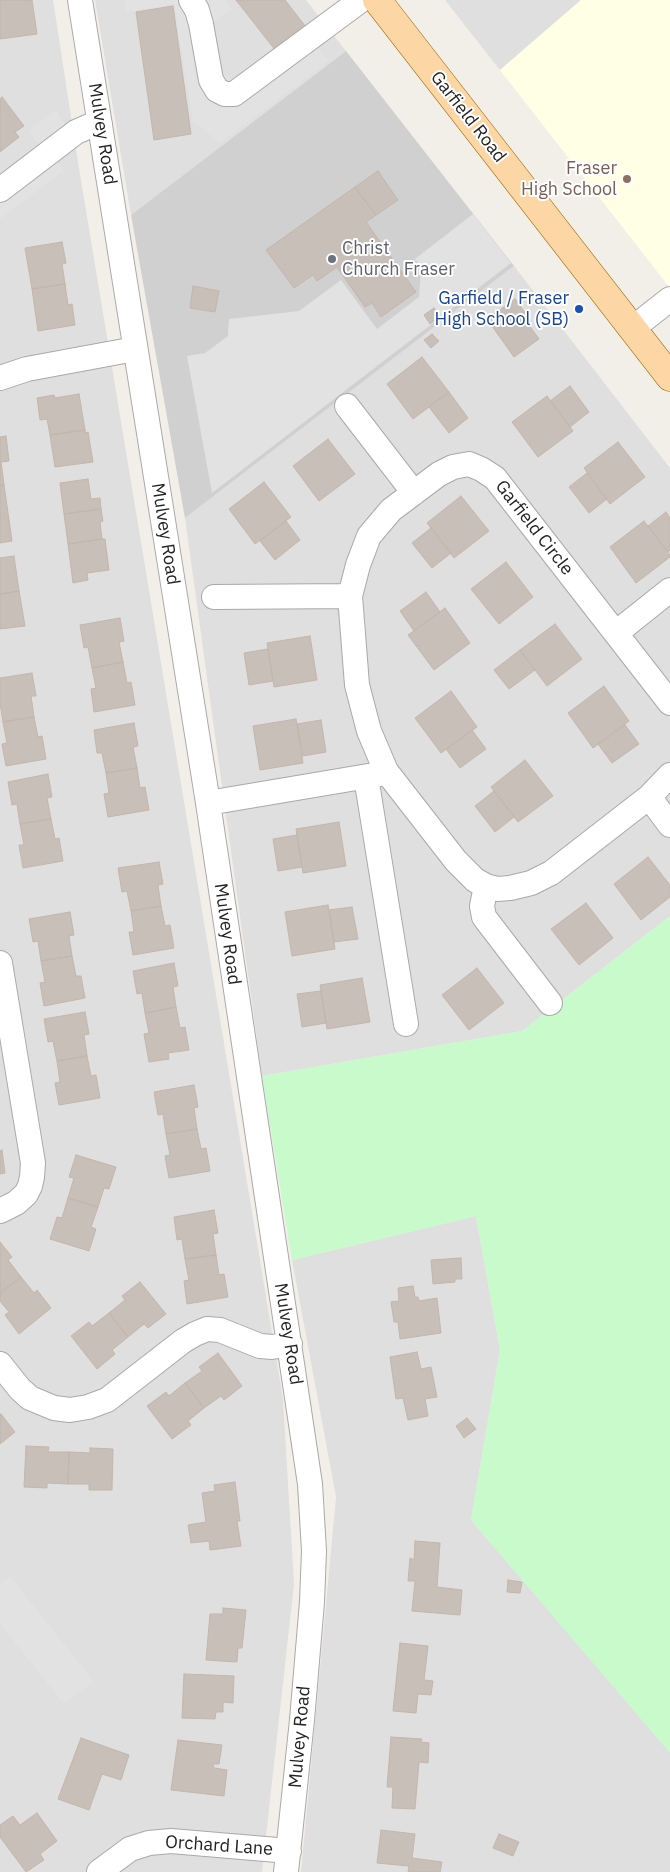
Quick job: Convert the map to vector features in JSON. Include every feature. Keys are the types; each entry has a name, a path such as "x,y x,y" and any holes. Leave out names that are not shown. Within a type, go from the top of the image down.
{"main road":[{"name":"Garfield Road","path":"377,0 670,377"}],"street":[{"name":"Mulvey Road","path":"80,0 208,803 310,1484 314,1550 312,1602 288,1861"},
{"path":"191,0 201,24 211,80 217,90 225,94 234,94 361,0"},
{"path":"0,190 76,132 92,125 100,124"},
{"path":"632,329 670,299"},
{"path":"0,378 27,369 135,349"},
{"path":"348,406 414,493"},
{"name":"Garfield Circle","path":"486,886 475,880 456,861 376,774 369,731 360,699 350,596 358,565 369,536 391,510 439,474 453,467 469,464 495,478 670,703"},
{"path":"616,633 670,590"},
{"path":"214,597 350,596"},
{"path":"208,803 376,774 406,1024"},
{"path":"550,1003 484,917 482,906 486,886 497,889 510,888 531,883 551,873 649,797 670,775"},
{"path":"649,797 670,825"},
{"path":"0,963 33,1163 30,1186 26,1194 16,1204 0,1211"},
{"path":"0,1364 20,1389 30,1398 54,1408 70,1410 88,1407 107,1400 183,1341 207,1329 220,1330 260,1346 272,1347 290,1344"},
{"name":"Orchard Lane","path":"99,1872 130,1849 149,1843 170,1841 288,1861"}],"shaded area":[{"path":"0,0 53,0 78,162 283,1399 294,1584 262,1872 0,1872"},
{"path":"95,0 306,0 346,51 131,215"},
{"path":"124,0 225,0 232,9 213,23 219,70 237,83 306,31 329,61 220,143 193,121 174,4 126,12"},
{"path":"445,0 581,0 500,70"},
{"name":"Fraser High School","path":"581,0 670,0 670,288 500,70"},
{"name":"Christ Church Fraser","path":"346,51 514,266 185,518 131,215"},
{"path":"55,110 64,123 69,149 55,159 64,171 0,219 0,174 38,145 28,131"},
{"path":"473,214 511,263 212,493 187,356 205,353 228,336 229,319 299,311 341,280 377,329 419,297 421,267 415,259"},
{"path":"514,266 670,468 670,916 522,1031 262,1076 185,518"},
{"path":"476,1216 500,1350 471,1520 670,1752 670,1872 301,1872 336,1497 292,1260"},
{"path":"10,1576 94,1681 64,1704 0,1624 0,1584"}],"green space":[{"path":"670,916 670,1753 471,1520 500,1350 476,1216 292,1260 262,1076 522,1031"}],"building":[{"path":"0,0 32,0 37,34 0,39"},
{"path":"236,0 285,0 306,27 276,51"},
{"path":"173,6 191,134 154,140 136,12"},
{"path":"2,97 24,126 15,132 19,137 0,152 0,99"},
{"path":"378,171 398,200 376,215 355,187"},
{"name":"Christ Church Fraser","path":"355,187 376,215 366,222 416,292 381,317 372,303 365,307 337,267 317,281 313,275 294,288 266,250"},
{"path":"62,242 66,263 62,264 65,284 32,289 25,248"},
{"path":"65,284 68,305 72,304 75,325 38,331 32,289"},
{"path":"193,286 219,291 215,312 190,308"},
{"path":"515,299 531,321 528,324 539,339 514,357 487,319"},
{"path":"434,308 440,316 430,324 424,315"},
{"path":"432,334 439,341 431,348 424,340"},
{"path":"422,357 449,392 413,419 387,384"},
{"path":"570,386 589,412 570,427 550,401"},
{"path":"449,392 468,418 449,433 429,407"},
{"path":"79,394 85,430 50,435 47,419 40,420 37,398 54,395 55,398"},
{"path":"547,396 573,431 538,457 512,422"},
{"path":"85,430 85,433 88,432 93,462 55,467 50,435"},
{"path":"6,436 9,461 1,462 4,485 0,486 0,437"},
{"path":"328,439 355,474 319,501 293,466"},
{"path":"618,442 645,477 610,504 584,468"},
{"path":"587,473 607,499 589,513 569,487"},
{"path":"88,479 91,499 100,498 101,509 64,514 60,483"},
{"path":"264,482 291,517 255,544 229,509"},
{"path":"4,485 12,541 0,543 0,486"},
{"path":"461,496 489,531 454,558 427,523"},
{"path":"101,509 103,521 100,522 102,539 68,544 64,514"},
{"path":"666,512 670,518 670,550 668,552 648,526"},
{"path":"286,521 300,540 275,560 260,541"},
{"path":"644,521 670,557 636,583 610,547"},
{"path":"431,528 451,553 432,568 412,543"},
{"path":"105,539 109,570 87,573 88,580 73,583 68,544"},
{"path":"14,556 19,591 0,594 0,558"},
{"path":"506,562 533,597 499,624 471,589"},
{"path":"19,591 25,626 0,629 0,594"},
{"path":"426,592 440,612 414,631 400,611"},
{"path":"445,608 470,643 434,670 408,635"},
{"path":"120,618 124,641 119,642 123,662 92,668 88,647 84,648 80,625"},
{"path":"555,624 582,659 547,686 520,650"},
{"path":"310,636 317,680 274,687 267,643"},
{"path":"268,649 273,681 249,685 244,653"},
{"path":"520,650 535,670 509,689 494,670"},
{"path":"123,662 127,683 131,682 135,705 94,712 91,689 96,688 92,668"},
{"path":"32,673 36,696 31,696 34,717 3,722 0,703 0,678"},
{"path":"604,686 629,721 593,748 568,713"},
{"path":"451,691 477,727 441,753 415,718"},
{"path":"34,717 38,737 42,736 46,759 6,766 2,744 7,743 3,722"},
{"path":"296,719 303,763 260,770 253,726"},
{"path":"321,720 326,752 303,756 297,724"},
{"path":"134,723 138,746 133,747 137,768 106,773 102,753 97,753 94,730"},
{"path":"625,725 639,744 612,763 598,744"},
{"path":"472,730 486,749 460,768 446,749"},
{"path":"525,760 553,796 518,822 491,787"},
{"path":"137,768 140,788 145,787 149,810 108,817 104,794 109,793 106,773"},
{"path":"48,774 52,797 47,798 51,819 20,824 17,804 12,805 8,782"},
{"path":"494,791 514,817 495,832 475,806"},
{"path":"51,819 55,839 59,838 63,861 23,868 19,845 24,845 20,824"},
{"path":"339,822 346,866 303,873 296,829"},
{"path":"297,835 302,867 278,871 273,839"},
{"path":"648,857 670,885 670,897 641,920 614,884"},
{"path":"159,862 163,884 158,885 161,906 131,911 127,891 122,892 118,868"},
{"path":"586,903 613,938 579,965 551,929"},
{"path":"328,905 335,949 292,956 285,912"},
{"path":"161,906 165,926 170,925 174,948 133,955 129,932 134,932 131,911"},
{"path":"352,907 358,939 334,942 329,910"},
{"path":"70,912 74,935 69,936 72,956 41,961 38,941 33,942 29,919"},
{"path":"72,956 76,976 81,976 85,998 44,1006 40,983 45,982 41,961"},
{"path":"174,963 178,986 173,987 176,1007 145,1013 142,993 137,994 133,971"},
{"path":"477,968 504,1003 469,1030 442,995"},
{"path":"362,978 370,1022 327,1029 320,985"},
{"path":"321,991 326,1023 302,1027 297,994"},
{"path":"176,1007 180,1028 185,1027 189,1050 168,1053 169,1059 149,1062 144,1034 149,1033 145,1013"},
{"path":"85,1012 89,1034 84,1035 87,1056 57,1061 53,1041 48,1042 44,1019"},
{"path":"87,1056 91,1076 96,1075 100,1098 59,1105 55,1083 60,1082 57,1061"},
{"path":"194,1085 198,1107 194,1108 197,1129 166,1134 163,1114 158,1115 154,1092"},
{"path":"197,1129 201,1149 206,1148 210,1171 169,1178 165,1156 170,1155 166,1134"},
{"path":"2,1150 5,1173 0,1174 0,1151"},
{"path":"76,1155 116,1167 109,1189 104,1188 98,1207 68,1198 74,1178 69,1177"},
{"path":"68,1198 98,1207 91,1227 96,1229 89,1251 50,1239 57,1217 62,1218"},
{"path":"214,1210 218,1233 213,1234 216,1255 185,1259 182,1239 177,1240 174,1217"},
{"path":"0,1242 12,1257 8,1260 21,1277 0,1293"},
{"path":"216,1255 219,1275 224,1274 228,1297 187,1304 184,1281 189,1280 185,1259"},
{"path":"461,1258 462,1279 455,1279 455,1282 433,1284 431,1260"},
{"path":"21,1277 34,1293 37,1290 51,1308 19,1334 5,1315 9,1312 0,1301 0,1293"},
{"path":"140,1282 166,1314 148,1328 144,1324 128,1337 109,1313 125,1300 122,1296"},
{"path":"413,1286 415,1297 418,1297 419,1301 437,1298 441,1333 400,1339 398,1322 394,1322 391,1302 399,1301 398,1288"},
{"path":"109,1313 128,1337 112,1350 115,1354 97,1369 71,1336 89,1322 92,1326"},
{"path":"417,1352 421,1369 431,1367 437,1397 425,1399 428,1416 408,1420 403,1398 396,1399 390,1357"},
{"path":"218,1353 242,1386 224,1400 221,1396 204,1408 185,1383 202,1371 199,1367"},
{"path":"185,1383 204,1408 188,1421 191,1425 172,1439 147,1406 166,1392 169,1396"},
{"path":"0,1415 15,1432 0,1444"},
{"path":"467,1418 476,1429 464,1438 456,1426"},
{"path":"26,1446 49,1447 48,1452 69,1452 68,1484 47,1483 47,1488 24,1487"},
{"path":"90,1448 113,1449 112,1490 89,1490 89,1484 68,1484 69,1452 90,1453"},
{"path":"235,1482 240,1521 237,1521 241,1546 210,1550 209,1541 191,1543 188,1525 206,1522 202,1493 215,1491 214,1485"},
{"path":"415,1541 440,1543 437,1587 462,1590 460,1615 412,1611 415,1581 408,1581 410,1558 414,1560"},
{"path":"508,1580 522,1582 520,1593 507,1592"},
{"path":"223,1608 246,1610 242,1648 238,1648 237,1662 206,1660 210,1614 223,1614"},
{"path":"400,1643 428,1646 424,1680 433,1681 431,1695 418,1694 416,1713 393,1711"},
{"path":"184,1674 234,1676 233,1703 223,1702 223,1712 216,1712 215,1719 182,1718"},
{"path":"391,1737 422,1739 421,1742 429,1743 428,1763 419,1762 415,1809 392,1808 393,1787 387,1787"},
{"path":"81,1738 129,1755 121,1780 102,1774 89,1810 58,1799"},
{"path":"178,1740 222,1745 219,1764 213,1764 214,1768 227,1770 224,1796 171,1790"},
{"path":"37,1813 57,1841 40,1854 44,1860 26,1872 0,1837 0,1825 13,1816 20,1825"},
{"path":"381,1830 415,1834 412,1858 442,1862 440,1872 408,1872 409,1866 377,1863"},
{"path":"499,1834 519,1842 513,1856 493,1848"}],"place":[{"name":"Fraser High School","path":"627,179"},
{"name":"Christ Church Fraser","path":"332,259"},
{"name":"Garfield / Fraser High School (SB)","path":"579,309"}]}
